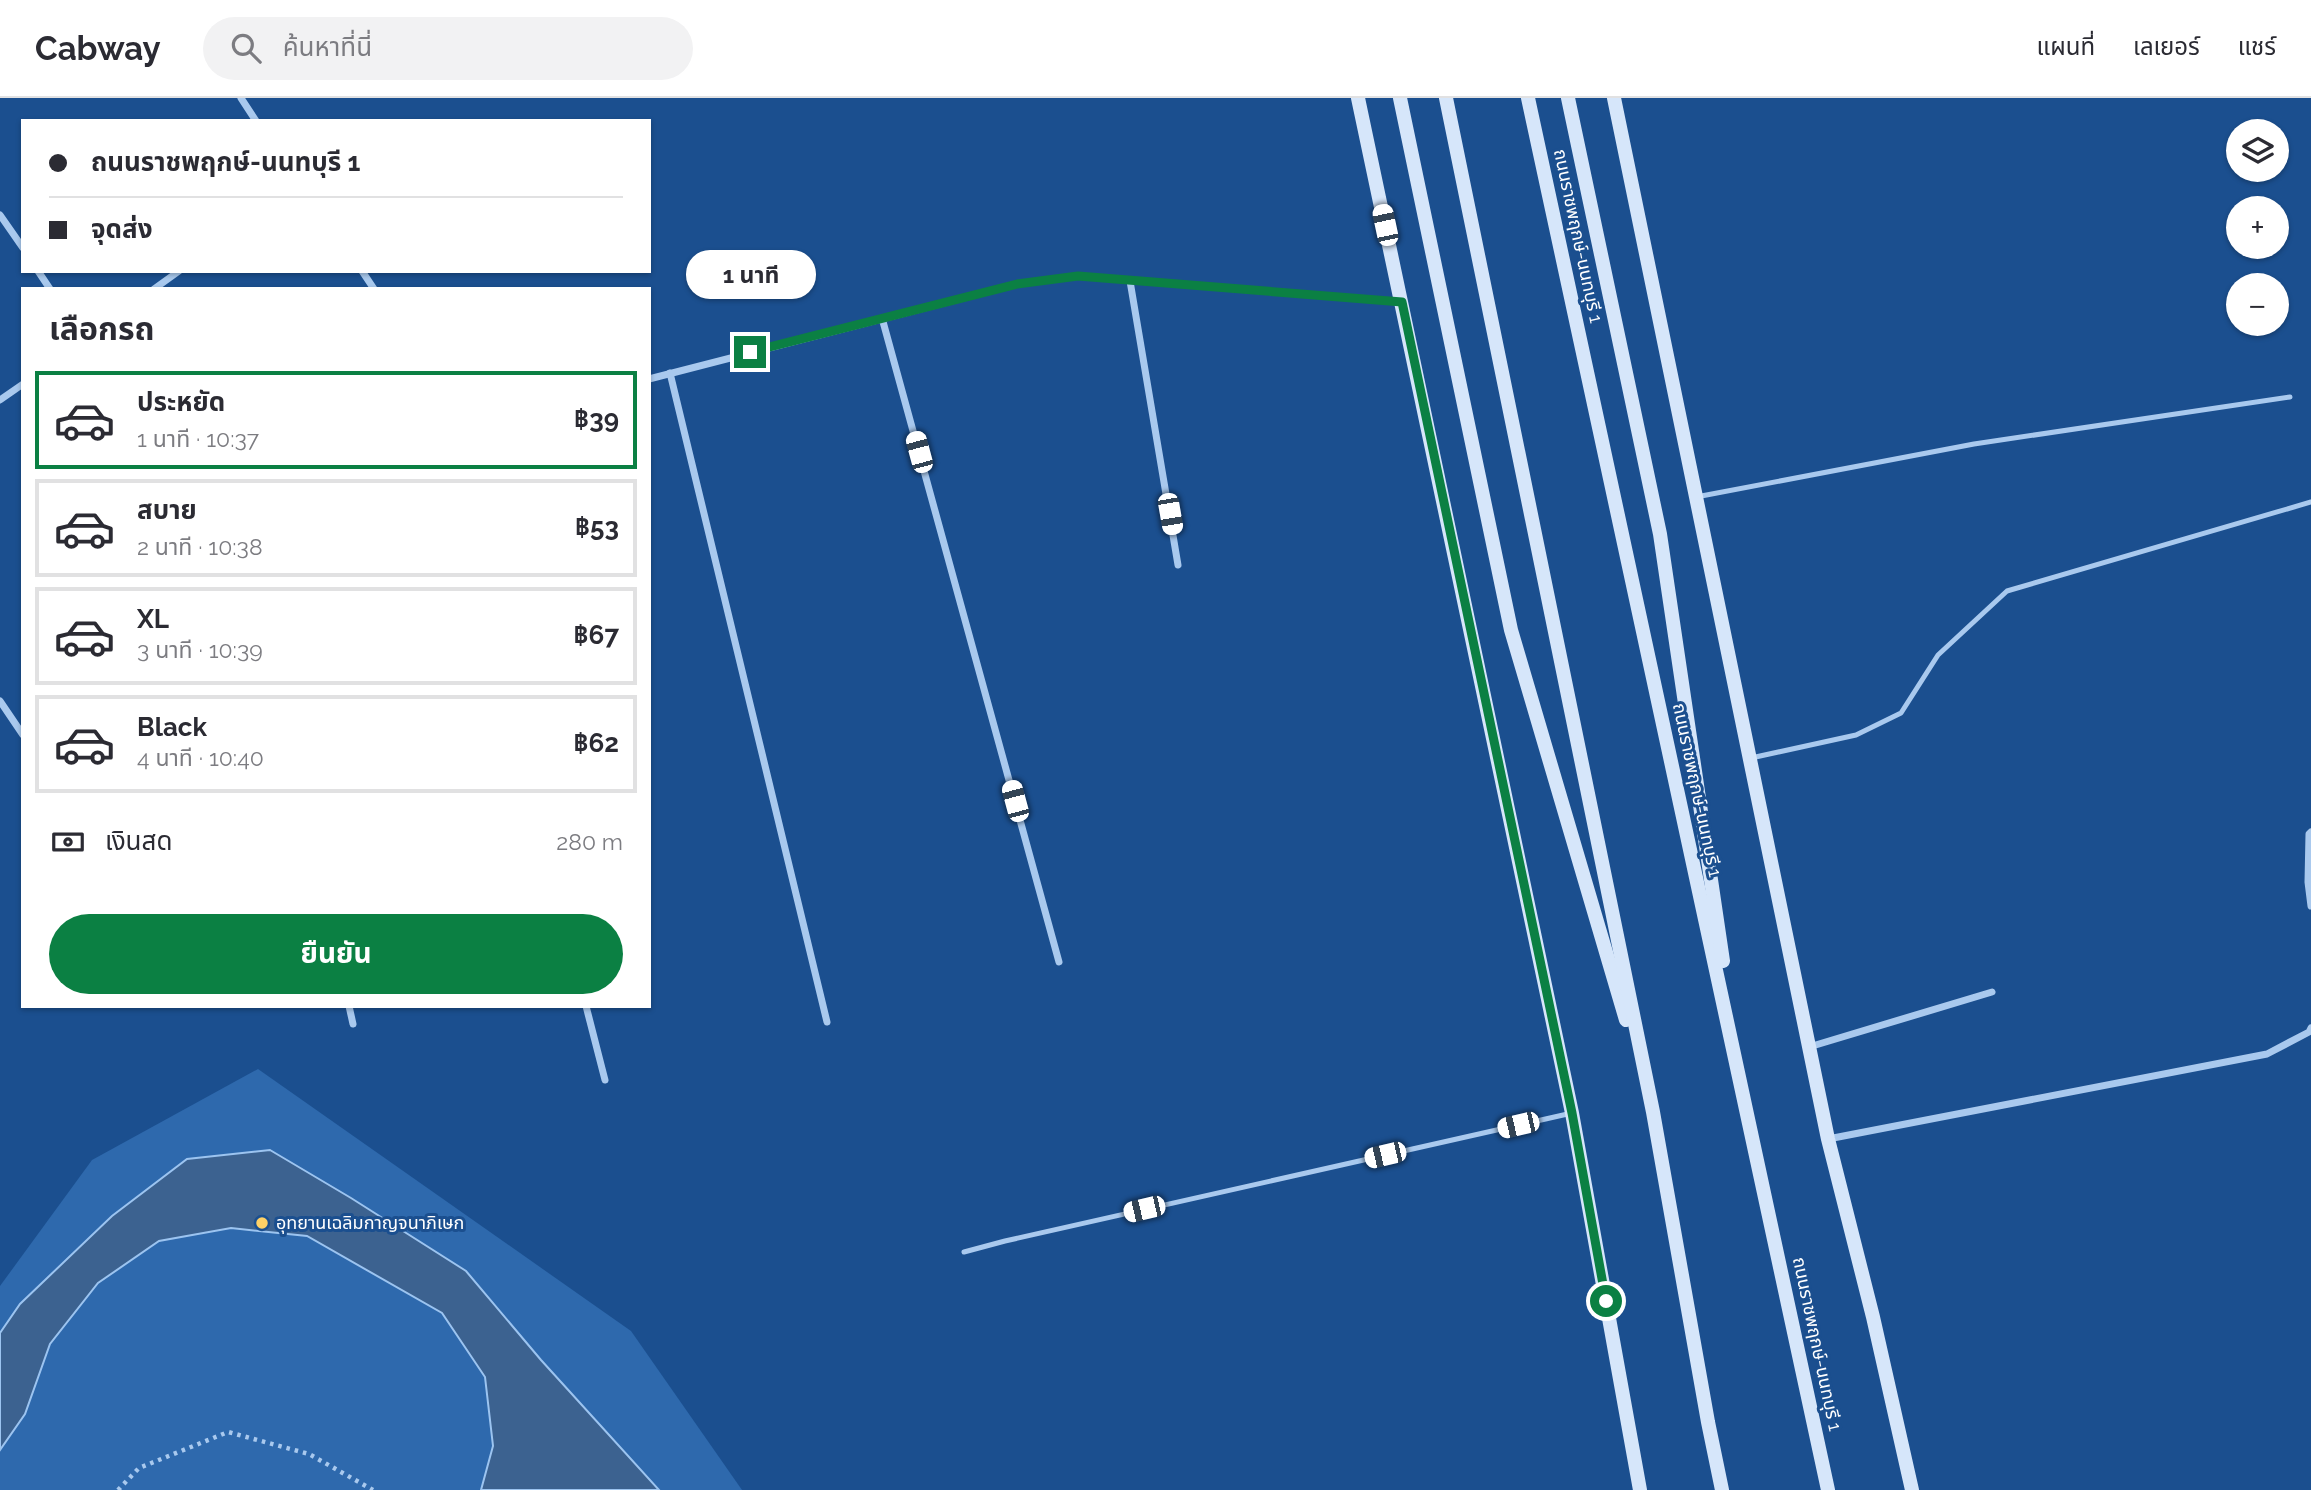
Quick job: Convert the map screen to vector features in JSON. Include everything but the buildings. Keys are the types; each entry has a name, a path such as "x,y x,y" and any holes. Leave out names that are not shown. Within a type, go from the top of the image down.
{"main road":[{"path":"1358,98 1572,1113 1640,1490"},
{"path":"1400,98 1511,630 1653,1112"},
{"path":"1446,98 1653,1112 1722,1490"},
{"name":"ถนนราชพฤกษ์-นนทบุรี 1","path":"1528,98 1828,1490"},
{"path":"1568,98 1660,534 1741,1087"},
{"path":"1614,98 1828,1139 1874,1317 1913,1489"}],"street":[{"path":"241,98 255,119"},
{"path":"0,215 21,245"},
{"path":"157,287 175,273"},
{"path":"651,378 1017,284 1078,276 1402,302"},
{"path":"1130,281 1178,565"},
{"path":"883,318 1059,962"},
{"path":"670,373 827,1022"},
{"path":"0,400 21,385"},
{"path":"0,701 21,732"},
{"path":"2311,832 2308,882 2311,906"},
{"path":"1809,1047 1992,992"},
{"path":"349,1008 352,1024"},
{"path":"587,1008 605,1080"},
{"path":"1828,1139 2267,1054 2309,1032 2311,1028"}],"lane":[{"path":"1696,497 1974,444 2290,397"},
{"path":"1750,759 1856,735 1901,713 1938,655 2007,591 2311,502"},
{"path":"964,1252 1572,1113"}],"path":[{"path":"118,1490 139,1468 228,1432 309,1454 373,1490"}],"shaded area":[{"name":"อุทยานเฉลิมกาญจนาภิเษก","path":"258,1069 631,1331 742,1490 0,1490 0,1286 92,1160"},
{"path":"270,1150 466,1271 541,1360 659,1490 481,1490 493,1446 485,1377 442,1313 307,1236 231,1228 159,1241 98,1283 50,1344 25,1414 0,1450 0,1333 20,1304 112,1216 187,1159"}],"place":[{"name":"อุทยานเฉลิมกาญจนาภิเษก","path":"262,1223"}],"route":[{"path":"750,352 1017,284 1078,276 1402,302 1572,1113 1606,1301"}]}
